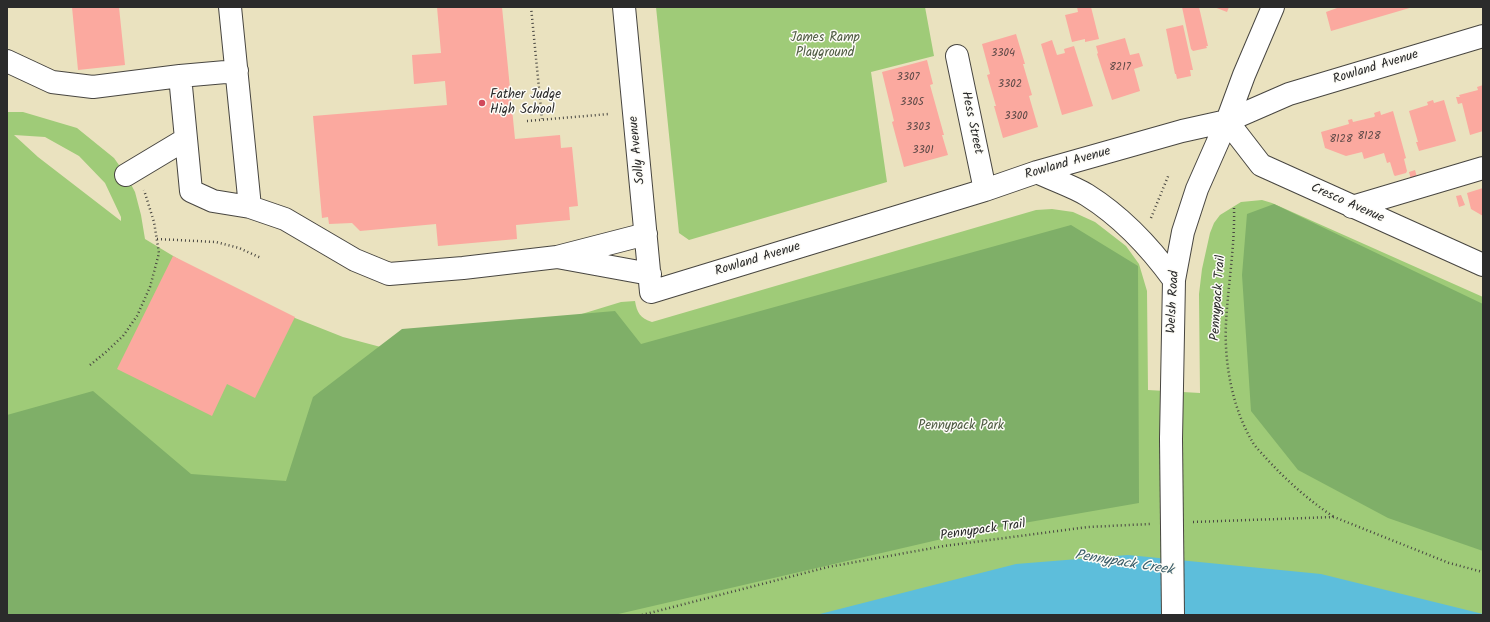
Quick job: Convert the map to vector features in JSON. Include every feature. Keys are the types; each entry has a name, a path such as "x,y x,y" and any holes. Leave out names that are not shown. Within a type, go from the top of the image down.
{"street":[{"path":"230,7 250,207"},
{"name":"Solly Avenue","path":"624,7 651,283"},
{"name":"Welsh Road","path":"1173,615 1171,439 1174,280 1178,252 1189,210 1197,189 1227,121 1244,75 1273,7"},
{"name":"Rowland Avenue","path":"651,283 985,190 1037,172 1182,131 1227,121 1289,94 1483,36"},
{"name":"Hess Street","path":"957,56 985,190"},
{"path":"7,61 10,64 52,82 93,87 180,76 237,71"},
{"path":"180,76 191,192 213,201 250,207 285,219 355,260 389,274 463,268 557,257 646,234"},
{"name":"Cresco Avenue","path":"1227,121 1261,165 1483,266"},
{"path":"131,172 186,140"},
{"path":"1352,206 1483,168"},
{"path":"1037,172 1086,194 1121,220 1159,259 1174,280"},
{"path":"557,257 651,283"}],"path":[{"path":"531,7 542,119"},
{"path":"527,121 608,114"},
{"path":"90,365 123,336 137,316 150,287 159,253 154,222 142,184 131,172"},
{"path":"1151,218 1169,174"},
{"name":"Pennypack Trail","path":"1234,208 1232,267 1226,322 1226,342 1232,393 1241,420 1252,442 1278,471 1311,502 1334,517 1449,563 1483,572"},
{"path":"157,239 216,242 239,248 261,258"},
{"name":"Pennypack Trail","path":"1188,522 1334,517"},
{"name":"Pennypack Trail","path":"642,615 828,567 944,546 1088,527 1158,523"}],"green space":[{"name":"James Ramp Playground","path":"656,7 925,7 934,56 871,72 887,182 689,240 679,233"},
{"name":"Pennypack Park","path":"7,112 23,112 77,128 114,158 126,175 135,192 145,239 203,274 295,318 343,337 392,350 441,357 621,302 635,301 640,314 645,319 652,322 1036,210 1052,209 1073,212 1095,222 1126,246 1139,264 1147,291 1148,390 1200,393 1199,294 1202,269 1210,233 1214,223 1220,215 1241,202 1262,200 1272,203 1483,297 1483,615 7,615","holes":["14,135 45,137 79,156 105,183 121,217 121,221 38,157"]},
{"path":"1274,204 1483,304 1483,551 1388,518 1298,470 1251,411 1242,275 1247,214"},
{"path":"1071,225 1138,266 1139,503 972,532 614,615 7,615 7,415 93,391 191,474 286,481 313,397 402,329 615,311 641,344"}],"water":[{"name":"Pennypack Creek","path":"1128,555 1321,574 1483,615 816,615 1016,564"}],"building":[{"path":"72,7 119,7 125,65 78,70"},
{"path":"437,7 502,7 515,139 560,135 561,148 572,147 578,206 569,207 570,220 516,225 517,239 438,246 436,224 360,231 352,223 329,224 328,217 322,218 313,116 447,105 445,81 414,84 412,55 441,53"},
{"path":"1077,7 1091,7 1099,39 1085,42 1085,39 1072,42 1065,15 1078,12"},
{"path":"1182,7 1199,7 1208,46 1206,46 1207,48 1193,51 1191,49"},
{"path":"1214,7 1229,7 1227,12"},
{"path":"1337,7 1413,7 1331,31 1326,12"},
{"path":"1183,25 1193,70 1190,70 1191,76 1177,79 1166,29"},
{"path":"1016,34 1025,64 1023,64 1032,95 1029,96 1038,127 1003,138 987,75 990,74 982,44"},
{"path":"1125,38 1130,55 1139,53 1143,66 1134,69 1140,91 1112,100 1097,54 1096,46"},
{"path":"1052,40 1057,55 1065,53 1064,49 1074,46 1093,106 1062,115 1041,44"},
{"path":"927,60 933,84 930,85 948,155 904,167 892,122 894,121 882,72"},
{"path":"1483,85 1483,131 1470,135 1462,103 1458,104 1456,97 1460,97 1459,95 1478,90 1477,87"},
{"path":"1433,100 1434,103 1444,100 1456,141 1419,151 1416,142 1418,142 1409,111 1428,105 1427,102"},
{"path":"1380,111 1381,115 1393,111 1406,158 1404,159 1407,171 1406,173 1395,176 1390,162 1387,163 1384,153 1364,159 1362,152 1346,156 1325,148 1321,132 1349,124 1348,120 1352,119 1353,122 1374,117 1374,113"},
{"path":"1415,170 1418,181 1412,183 1409,172"},
{"path":"1483,188 1483,216 1471,209 1467,193"},
{"path":"1461,195 1465,205 1459,207 1456,196"},
{"path":"173,256 295,317 255,398 227,384 212,416 117,369"}],"place":[{"name":"Father Judge High School","path":"482,103"}]}
